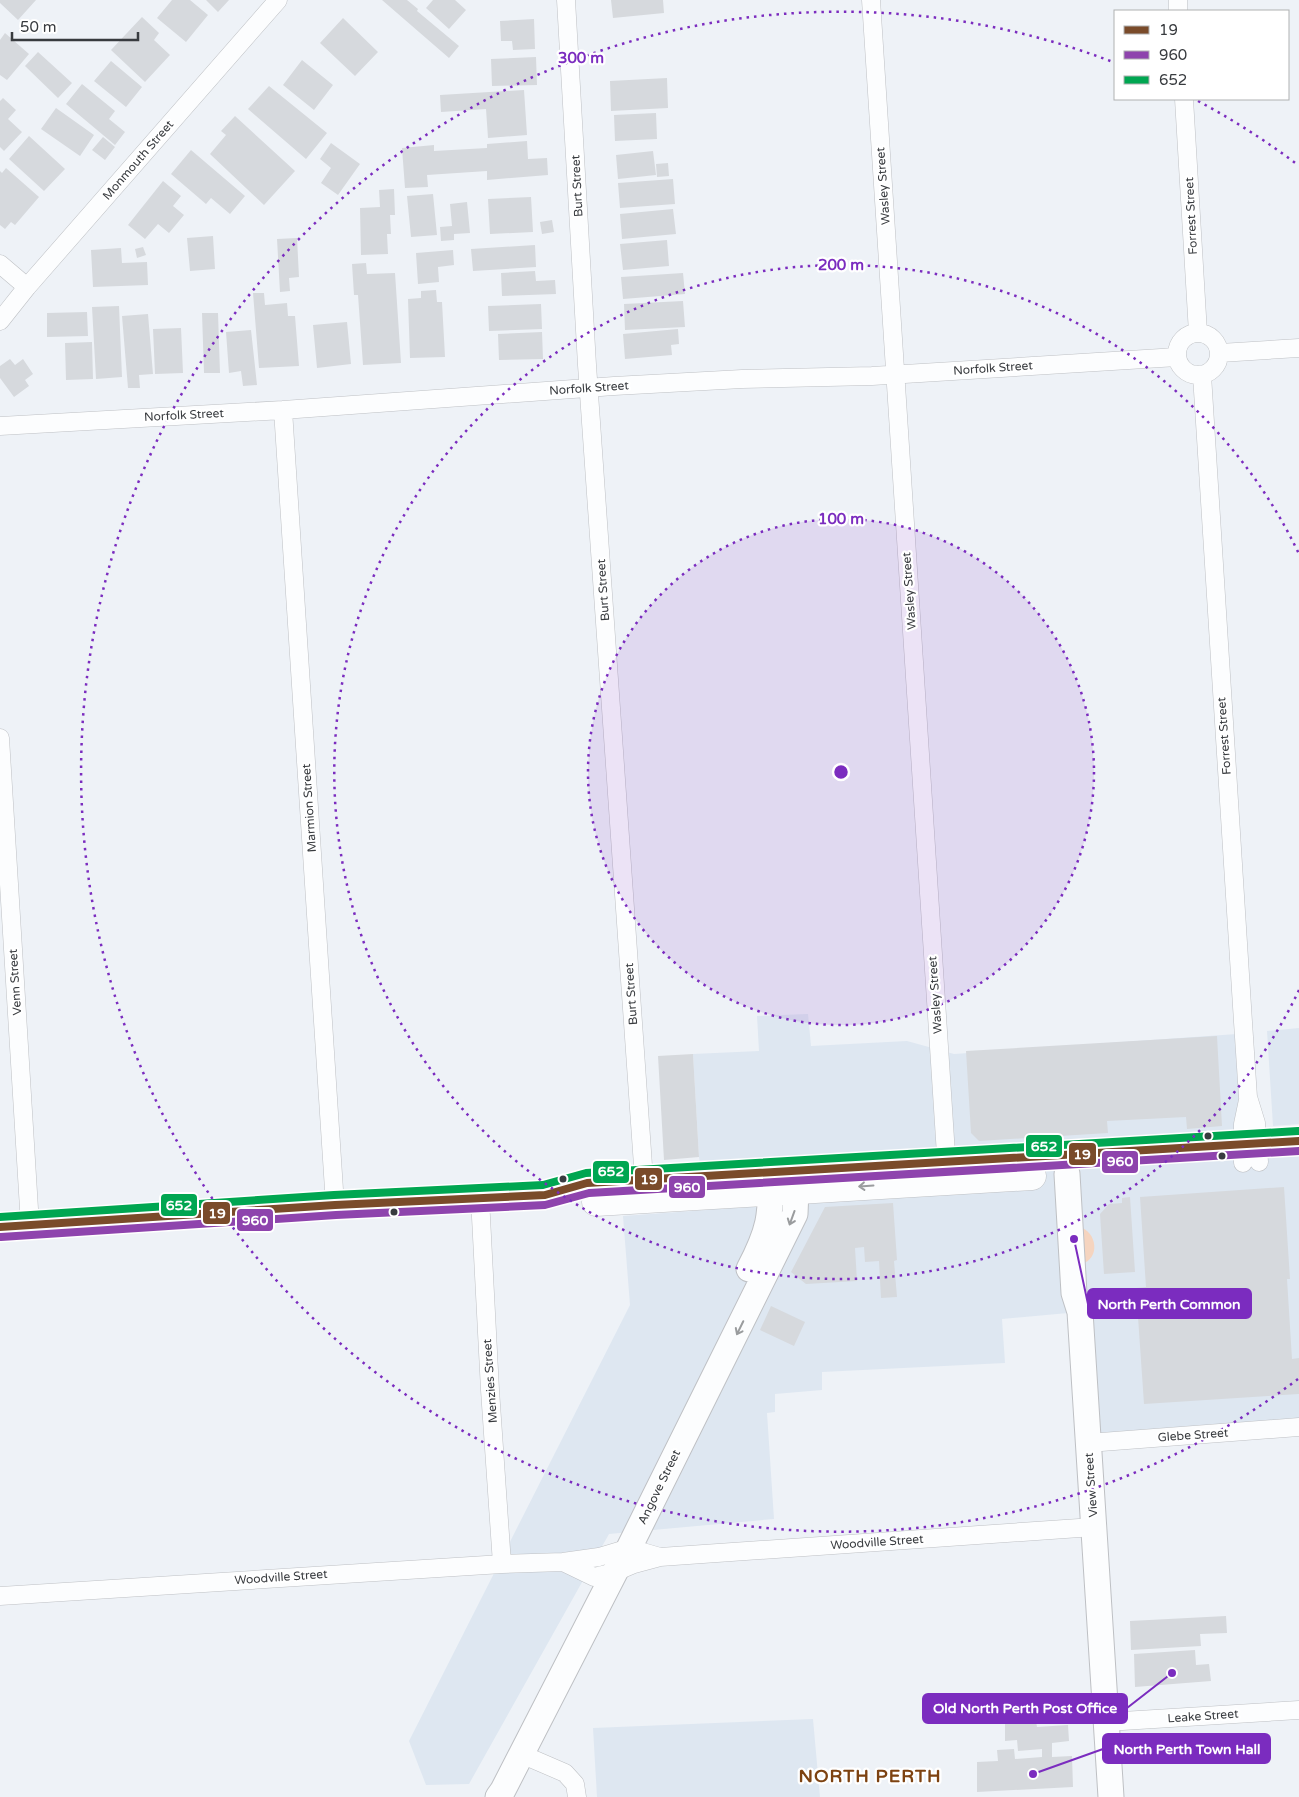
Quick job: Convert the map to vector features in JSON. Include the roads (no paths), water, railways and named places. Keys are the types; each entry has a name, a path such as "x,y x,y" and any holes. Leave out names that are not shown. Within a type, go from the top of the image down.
{"main road":[{"path":"947,1171 1067,1174 1251,1153 1299,1140"},
{"path":"0,1227 545,1195 586,1202 783,1181 1251,1153 1299,1160"},
{"name":"View Street","path":"1067,1174 1074,1293 1080,1312 1111,1797"},
{"path":"545,1195 588,1183 644,1180 783,1181"},
{"name":"Angove Street","path":"489,1797 491,1782 504,1754 612,1563 795,1214 783,1181"},
{"name":"Angove Street","path":"498,1797 522,1754 612,1563"}],"street":[{"name":"Monmouth Street","path":"0,321 27,287 278,0"},
{"name":"Burt Street","path":"566,0 589,388 644,1180"},
{"name":"Wasley Street","path":"871,0 947,1171"},
{"name":"Forrest Street","path":"1184,100 1198,333"},
{"path":"0,264 27,287"},
{"path":"1198,333 1209,335 1216,343 1220,353 1218,363 1211,371 1202,375 1190,374 1182,367 1177,356 1182,340 1189,335 1198,333"},
{"path":"1220,353 1299,348"},
{"name":"Norfolk Street","path":"0,426 284,410 742,378 895,375 1177,356"},
{"name":"Forrest Street","path":"1202,375 1248,1097 1243,1124 1251,1153"},
{"name":"Marmion Street","path":"284,410 335,1206"},
{"name":"Venn Street","path":"0,738 30,1225"},
{"name":"Menzies Street","path":"480,1198 502,1564"},
{"name":"Glebe Street","path":"1088,1443 1299,1427"},
{"name":"Woodville Street","path":"563,1562 599,1557 612,1563 660,1556 1094,1527"},
{"name":"Woodville Street","path":"0,1596 502,1564 563,1562 634,1564 660,1556"},
{"name":"Leake Street","path":"1106,1722 1299,1710"},
{"path":"522,1754 565,1773 575,1784 577,1797"}],"place":[{"name":"North Perth Common","path":"1074,1239"},
{"name":"Old North Perth Post Office","path":"1172,1673"},
{"name":"North Perth Town Hall","path":"1033,1774"}],"district":[{"name":"NORTH PERTH","path":"870,1776"}]}
